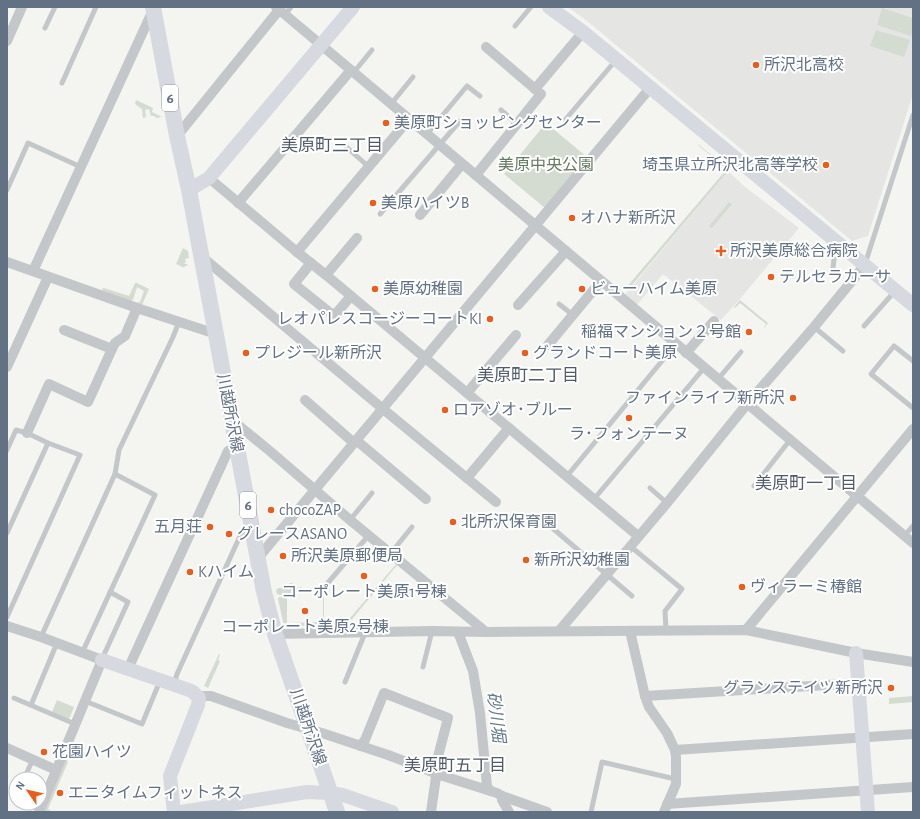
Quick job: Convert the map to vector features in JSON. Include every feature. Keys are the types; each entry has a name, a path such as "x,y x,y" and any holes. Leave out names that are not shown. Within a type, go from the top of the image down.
{"main road":[{"name":"川越所沢線","path":"152,7 189,190 264,592 275,634 337,812"}],"street":[{"path":"7,41 22,7"},
{"path":"33,271 152,7"},
{"path":"189,190 209,178 352,7"},
{"path":"549,7 617,60 913,305"},
{"path":"177,136 283,10 321,45 913,543"},
{"path":"535,89 582,32"},
{"path":"476,175 541,94 486,47"},
{"path":"238,202 352,71"},
{"path":"258,558 650,88"},
{"path":"297,252 409,119"},
{"path":"420,215 462,164"},
{"path":"209,178 638,536"},
{"path":"326,275 357,238"},
{"path":"518,305 566,251"},
{"path":"201,256 496,502"},
{"path":"7,262 216,334"},
{"path":"311,263 294,284 334,316 351,296"},
{"path":"560,631 667,503 747,404 814,327 865,265"},
{"path":"7,367 48,277"},
{"path":"548,345 601,281"},
{"path":"27,433 49,384 88,402 114,343 125,336 137,308"},
{"path":"686,353 714,321"},
{"path":"64,330 112,349"},
{"path":"467,392 516,335"},
{"path":"305,400 426,499"},
{"path":"232,420 486,632"},
{"path":"467,478 509,428"},
{"path":"746,630 913,429"},
{"path":"128,669 228,451 237,449"},
{"path":"7,626 190,690 199,698 198,705 170,776 174,812"},
{"path":"275,634 746,630 856,653 909,662 913,652"},
{"path":"630,631 644,696 649,707 667,733 675,750 676,784 666,808 913,787"},
{"path":"458,632 473,671 480,712 487,786 502,800 509,812"},
{"path":"856,653 868,812"},
{"path":"40,812 102,660"},
{"path":"644,696 859,683"},
{"path":"360,746 365,740 384,693 448,718 434,772 436,777 431,812"},
{"path":"197,696 211,696 287,723 360,746 547,812"},
{"path":"675,750 913,734"},
{"path":"7,748 56,770"},
{"path":"182,812 308,792 343,795 378,809 392,812"}],"lane":[{"path":"45,28 55,7"},
{"path":"62,83 96,7"},
{"path":"515,26 531,7"},
{"path":"352,71 372,50"},
{"path":"565,120 617,60"},
{"path":"391,104 413,77"},
{"path":"427,134 467,86 480,96"},
{"path":"501,110 517,124"},
{"path":"865,265 913,116"},
{"path":"380,214 460,121"},
{"path":"7,190 28,143 81,167"},
{"path":"342,144 369,166"},
{"path":"834,268 834,259 843,247"},
{"path":"864,326 895,290"},
{"path":"559,304 573,315"},
{"path":"41,637 115,474 120,450 179,322"},
{"path":"814,327 843,351"},
{"path":"567,476 676,344"},
{"path":"913,361 894,346 871,374 913,408"},
{"path":"718,380 741,352"},
{"path":"594,499 704,368"},
{"path":"7,450 16,430 27,433 48,444 80,455 7,617"},
{"path":"754,486 790,440"},
{"path":"7,533 48,444"},
{"path":"82,653 155,495 115,474"},
{"path":"650,488 667,503"},
{"path":"350,520 372,493"},
{"path":"543,520 632,596"},
{"path":"904,536 913,526"},
{"path":"391,553 412,527"},
{"path":"85,701 142,724 167,683 177,674 241,534 252,528"},
{"path":"320,592 369,535"},
{"path":"630,546 682,589 665,611 666,630"},
{"path":"102,660 128,602 110,592"},
{"path":"423,667 432,632"},
{"path":"346,682 365,633"},
{"path":"31,705 57,643"},
{"path":"14,698 75,724"},
{"path":"28,771 33,759"},
{"path":"592,812 602,762 676,778"}],"shaded area":[{"name":"埼玉県立所沢北高等学校","path":"568,7 913,7 913,94 868,236 852,241 587,21"},
{"name":"所沢美原総合病院","path":"728,171 744,186 799,228 721,320 663,274 637,305 625,295"}],"green space":[{"path":"882,8 913,18 913,29 911,36 877,25"},
{"path":"876,30 910,40 904,57 870,46"},
{"path":"136,100 153,108 152,112 162,117 156,118 155,116 151,116 149,109 145,110 146,117 143,118 142,109 135,104"},
{"name":"美原中央公園","path":"546,123 587,157 545,208 504,174"},
{"path":"698,144 729,170 627,291 625,289 726,170"},
{"path":"729,202 732,204 711,228 709,226"},
{"path":"183,248 188,251 189,258 185,259 186,262 184,263 188,265 184,266 185,268 176,264"},
{"path":"135,283 149,289 142,305 139,303 136,305 102,290 104,288 129,296","holes":["137,287 144,291 140,302 136,303 131,301 133,300"]},
{"path":"740,300 768,323 764,328 766,324 740,303 735,308 734,307"},
{"path":"397,563 398,564 348,624 345,624"},
{"path":"290,583 298,588 303,588 304,591 279,595 277,594 277,589 285,589"},
{"path":"323,596 324,623 331,623 334,621 333,625 284,626 278,599 279,597 285,597 287,599 287,623 323,622"},
{"path":"219,654 218,660 220,661 208,688 204,686"},
{"path":"913,696 913,702 889,704 889,698"},
{"path":"57,700 74,707 68,719 52,712"},
{"path":"72,744 74,744 48,809 48,800"}],"place":[{"name":"所沢北高校","path":"756,65"},
{"name":"美原町ショッピングセンター","path":"386,123"},
{"name":"埼玉県立所沢北高等学校","path":"826,165"},
{"name":"美原ハイツB","path":"373,203"},
{"name":"オハナ新所沢","path":"572,218"},
{"name":"所沢美原総合病院","path":"721,251"},
{"name":"テルセラカーサ","path":"771,277"},
{"name":"美原幼稚園","path":"375,289"},
{"name":"ビューハイム美原","path":"582,289"},
{"name":"レオパレスコージーコートKI","path":"490,319"},
{"name":"稲福マンション２号館","path":"749,332"},
{"name":"プレジール新所沢","path":"246,353"},
{"name":"グランドコート美原","path":"525,353"},
{"name":"ファインライフ新所沢","path":"793,398"},
{"name":"ロアゾオ･ブルー","path":"445,410"},
{"name":"ラ･フォンテーヌ","path":"629,418"},
{"name":"chocoZAP","path":"271,510"},
{"name":"北所沢保育園","path":"453,522"},
{"name":"五月荘","path":"210,527"},
{"name":"グレースASANO","path":"229,534"},
{"name":"所沢美原郵便局","path":"283,556"},
{"name":"新所沢幼稚園","path":"526,560"},
{"name":"Kハイム","path":"190,572"},
{"name":"コーポレート美原1号棟","path":"364,576"},
{"name":"ヴィラーミ椿館","path":"742,587"},
{"name":"コーポレート美原2号棟","path":"305,611"},
{"name":"グランステイツ新所沢","path":"891,688"},
{"name":"花園ハイツ","path":"44,752"},
{"name":"エニタイムフィットネス","path":"60,793"}],"district":[{"name":"美原町三丁目","path":"332,145"},
{"name":"美原町二丁目","path":"528,375"},
{"name":"美原町一丁目","path":"806,483"},
{"name":"美原町五丁目","path":"455,765"}],"water label":[{"name":"砂川堀","path":"496,717"}]}
